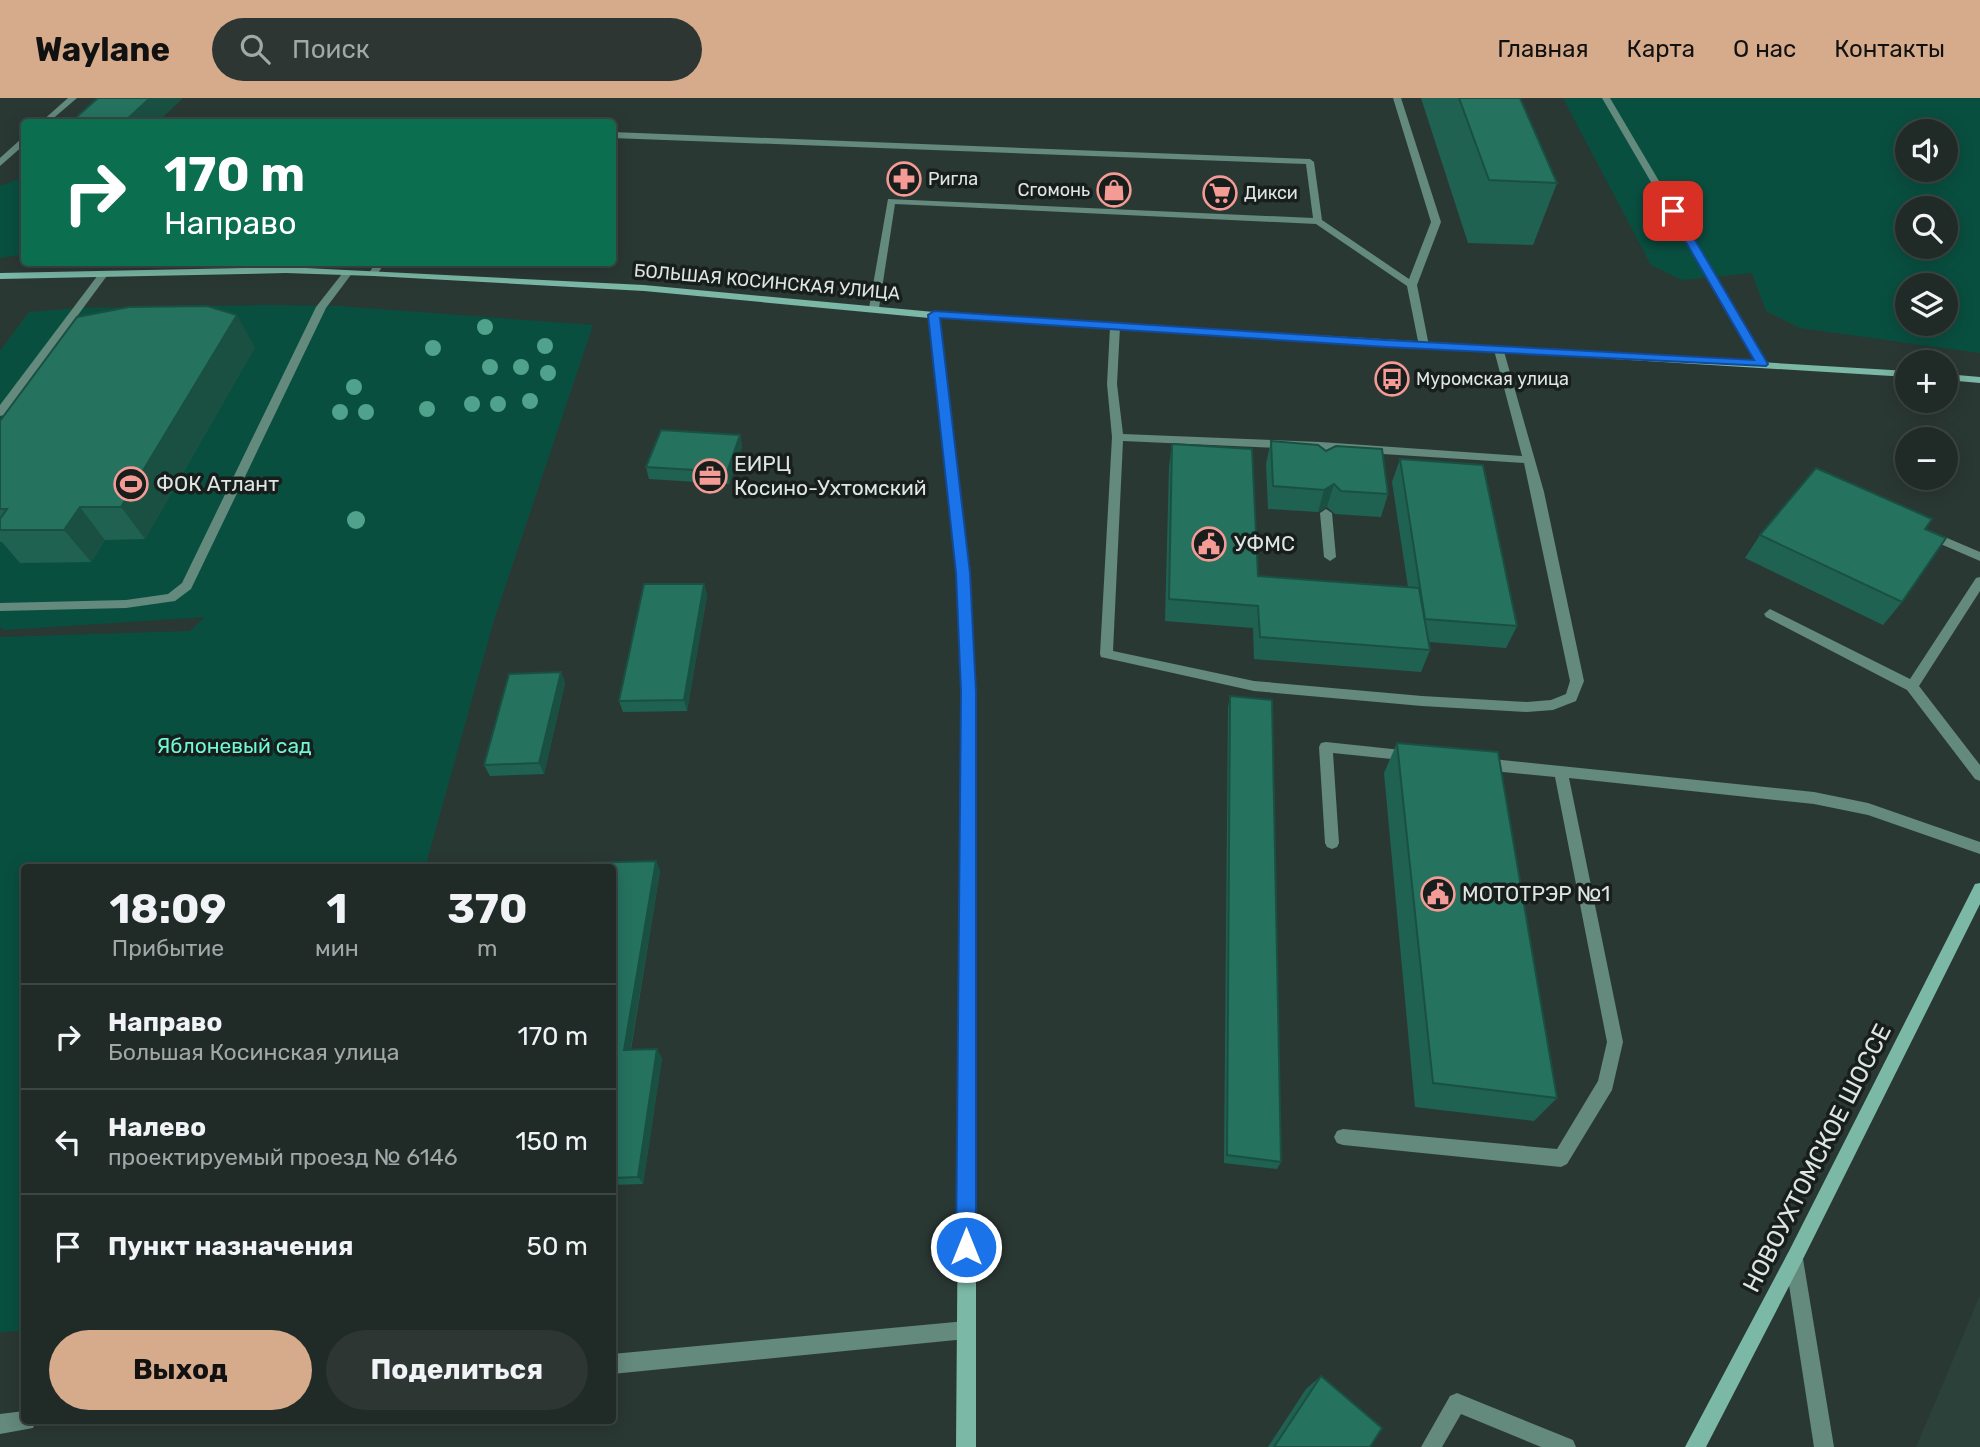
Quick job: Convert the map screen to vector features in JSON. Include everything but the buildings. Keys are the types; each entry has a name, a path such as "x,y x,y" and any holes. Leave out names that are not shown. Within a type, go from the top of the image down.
{"street":[{"path":"49,119 73,98"},
{"path":"1396,98 1436,222 1412,285 1424,346"},
{"path":"1606,98 1762,364"},
{"path":"616,135 1310,162 1318,220"},
{"path":"0,163 21,144"},
{"path":"874,308 891,201 1318,220 1412,285"},
{"path":"374,273 379,266"},
{"name":"БОЛЬШАЯ КОСИНСКАЯ УЛИЦА","path":"0,276 286,270 374,273 644,288 934,315 1115,327 1895,373"},
{"path":"0,607 126,604 171,598 187,586 321,307 348,272"},
{"path":"0,413 104,273"},
{"path":"934,315 963,573 969,692 966,1447"},
{"path":"1115,327 1112,384 1118,438 1106,654 1254,686 1422,701 1527,707 1553,705 1571,697 1577,681 1538,492 1499,350"},
{"path":"1958,378 1980,380"},
{"path":"1118,438 1320,452 1529,460"},
{"path":"1326,513 1330,557"},
{"path":"1909,526 1980,557"},
{"path":"1912,686 1980,581"},
{"path":"1770,614 1912,686 1980,775"},
{"path":"1332,843 1325,747 1429,758"},
{"path":"1467,762 1814,798 1868,809 1980,848"},
{"path":"1343,1137 1561,1158 1606,1084 1615,1042 1561,772"},
{"name":"НОВОУХТОМСКОЕ ШОССЕ","path":"1695,1447 1794,1259 1980,889"},
{"path":"1794,1259 1824,1447"},
{"path":"616,1364 966,1330"},
{"path":"1431,1447 1457,1403 1566,1447"},
{"path":"0,1423 21,1421"}],"shaded area":[{"path":"1980,1295 1980,1447 1916,1447 1945,1379"}],"green space":[{"path":"1563,98 1980,98 1980,353 1800,328 1766,311 1752,273 1682,280 1651,265"},
{"path":"21,180 21,254 0,258 0,186"},
{"name":"Яблоневый сад","path":"338,306 593,325 494,620 426,864 21,864 21,1331 0,1332 0,637 190,631 205,617 4,630 0,627 0,351 29,312 78,308"}],"place":[{"name":"Ригла","path":"904,179"},
{"name":"Сгомонь","path":"1114,190"},
{"name":"Дикси","path":"1220,193"},
{"name":"Муромская улица","path":"1392,379"},
{"name":"ЕИРЦ Косино-Ухтомский","path":"710,476"},
{"name":"ФОК Атлант","path":"131,484"},
{"name":"УФМС","path":"1209,544"},
{"name":"МОТОТРЭР №1","path":"1438,894"}],"route":[{"path":"966,1247 969,692 963,573 934,315 1386,344 1762,364 1673,211"}]}
